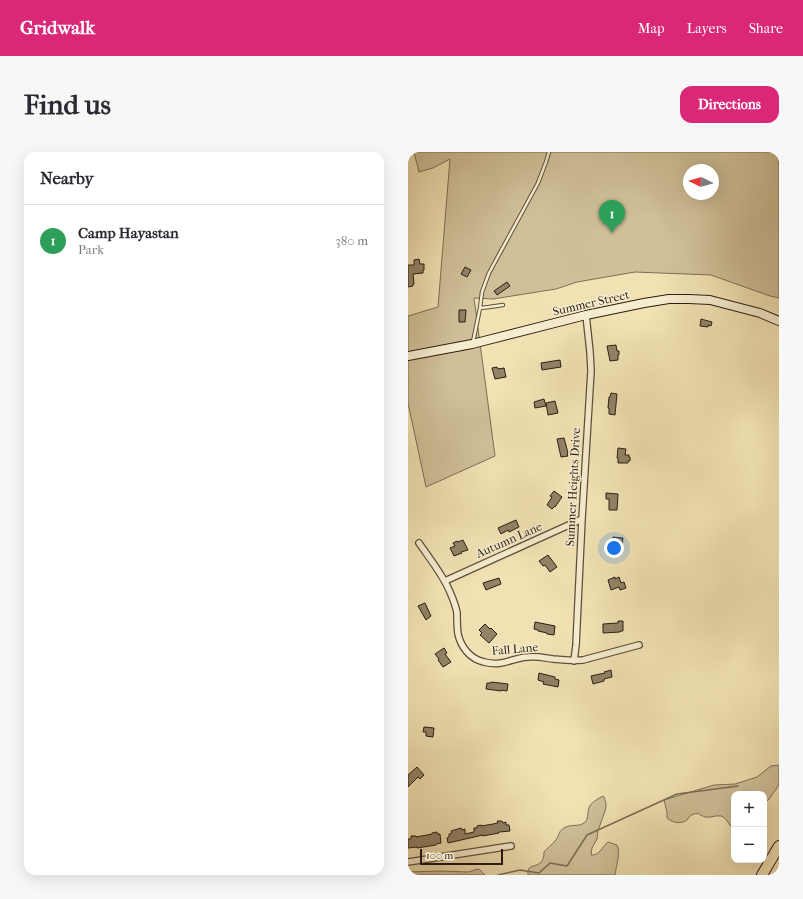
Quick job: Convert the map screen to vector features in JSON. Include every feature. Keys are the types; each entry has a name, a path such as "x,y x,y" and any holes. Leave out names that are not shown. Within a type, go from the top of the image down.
{"highway":[{"path":"762,875 779,846"}],"main road":[{"name":"Summer Street","path":"408,356 472,344 586,315 644,303 669,300 710,300 760,313 779,321"}],"street":[{"name":"Summer Heights Drive","path":"574,660 591,371 586,315"},
{"name":"Autumn Lane","path":"445,581 582,519"},
{"name":"Fall Lane","path":"419,543 445,581 450,591 456,612 458,634 461,644 475,659 496,664 506,663 527,657 583,660 639,646"},
{"path":"408,862 511,846"}],"lane":[{"path":"472,344 482,292 489,273 538,183 549,152"},
{"path":"480,308 503,305"}],"shaded area":[{"path":"414,152 777,152 779,165 779,298 711,275 635,272 577,282 556,289 493,299 474,298 495,456 426,487 408,403 408,316 438,307 450,159 433,168 419,172"},
{"path":"779,765 779,785 767,801 767,791 731,791 731,826 725,818 721,816 704,817 695,814 685,822 679,823 671,821 667,818 664,800 714,785 735,784 757,777 771,766"},
{"path":"603,796 606,803 606,808 591,855 598,853 608,842 617,845 618,856 615,875 528,875 528,871 532,866 541,862 544,852 557,839 561,830 568,826 580,825 584,823 591,804"},
{"path":"478,869 485,875 408,875 408,872 468,872"}],"building":[{"path":"419,259 420,264 424,264 423,273 413,274 414,284 413,286 408,287 408,265 414,265 414,260"},
{"path":"465,267 471,270 467,277 461,274"},
{"path":"507,282 510,286 497,295 494,291"},
{"path":"459,310 466,310 465,322 459,322"},
{"path":"701,319 712,322 711,326 700,326"},
{"path":"616,345 617,351 619,351 618,360 610,361 607,346"},
{"path":"560,360 561,367 542,370 541,363"},
{"path":"497,367 498,369 504,368 506,377 495,379 492,368"},
{"path":"611,393 617,394 615,415 609,414 609,397"},
{"path":"544,399 546,406 535,408 534,402"},
{"path":"555,401 558,413 548,415 546,403"},
{"path":"564,438 568,456 561,457 557,439"},
{"path":"618,448 626,449 625,455 629,455 630,457 630,461 628,461 628,463 618,463"},
{"path":"554,491 562,497 552,509 547,505 552,497 550,496"},
{"path":"606,493 618,494 617,510 609,510 609,499 606,499"},
{"path":"516,520 519,527 501,534 498,528"},
{"path":"613,537 623,538 622,544 620,544 619,555 609,554 610,540 612,541"},
{"path":"463,540 468,550 454,556 450,548 455,546 453,543"},
{"path":"548,555 557,567 550,572 545,565 543,566 539,561"},
{"path":"615,577 615,579 619,577 621,583 624,582 626,588 620,590 619,587 611,590 608,580"},
{"path":"499,578 501,584 486,590 483,583"},
{"path":"425,603 431,616 426,620 418,606"},
{"path":"618,621 623,621 623,631 603,633 603,624 618,623"},
{"path":"535,622 555,626 554,635 534,629"},
{"path":"485,624 497,634 489,643 480,635 482,633 479,630"},
{"path":"444,648 447,653 445,654 451,662 443,667 435,654"},
{"path":"611,670 612,677 593,684 591,676"},
{"path":"539,673 555,677 555,679 559,680 558,687 543,684 544,682 538,680"},
{"path":"487,683 508,684 507,691 486,689"},
{"path":"424,727 434,728 433,737 426,736 426,732 423,732"},
{"path":"417,767 424,775 420,779 418,777 408,787 408,775"},
{"path":"497,821 502,821 503,823 506,822 506,825 509,825 510,831 483,835 448,843 447,838 449,837 449,834 452,833 451,831 461,828 462,830 465,829 465,834 474,832 474,828 477,828 477,826 498,823"},
{"path":"437,832 437,834 440,834 441,843 417,848 408,848 408,839 411,839 411,836 416,837"}],"waterway":[{"path":"498,875 520,870 539,873 550,863 567,866 587,835 677,794 738,786"}],"place":[{"name":"Camp Hayastan","path":"612,233"}]}
